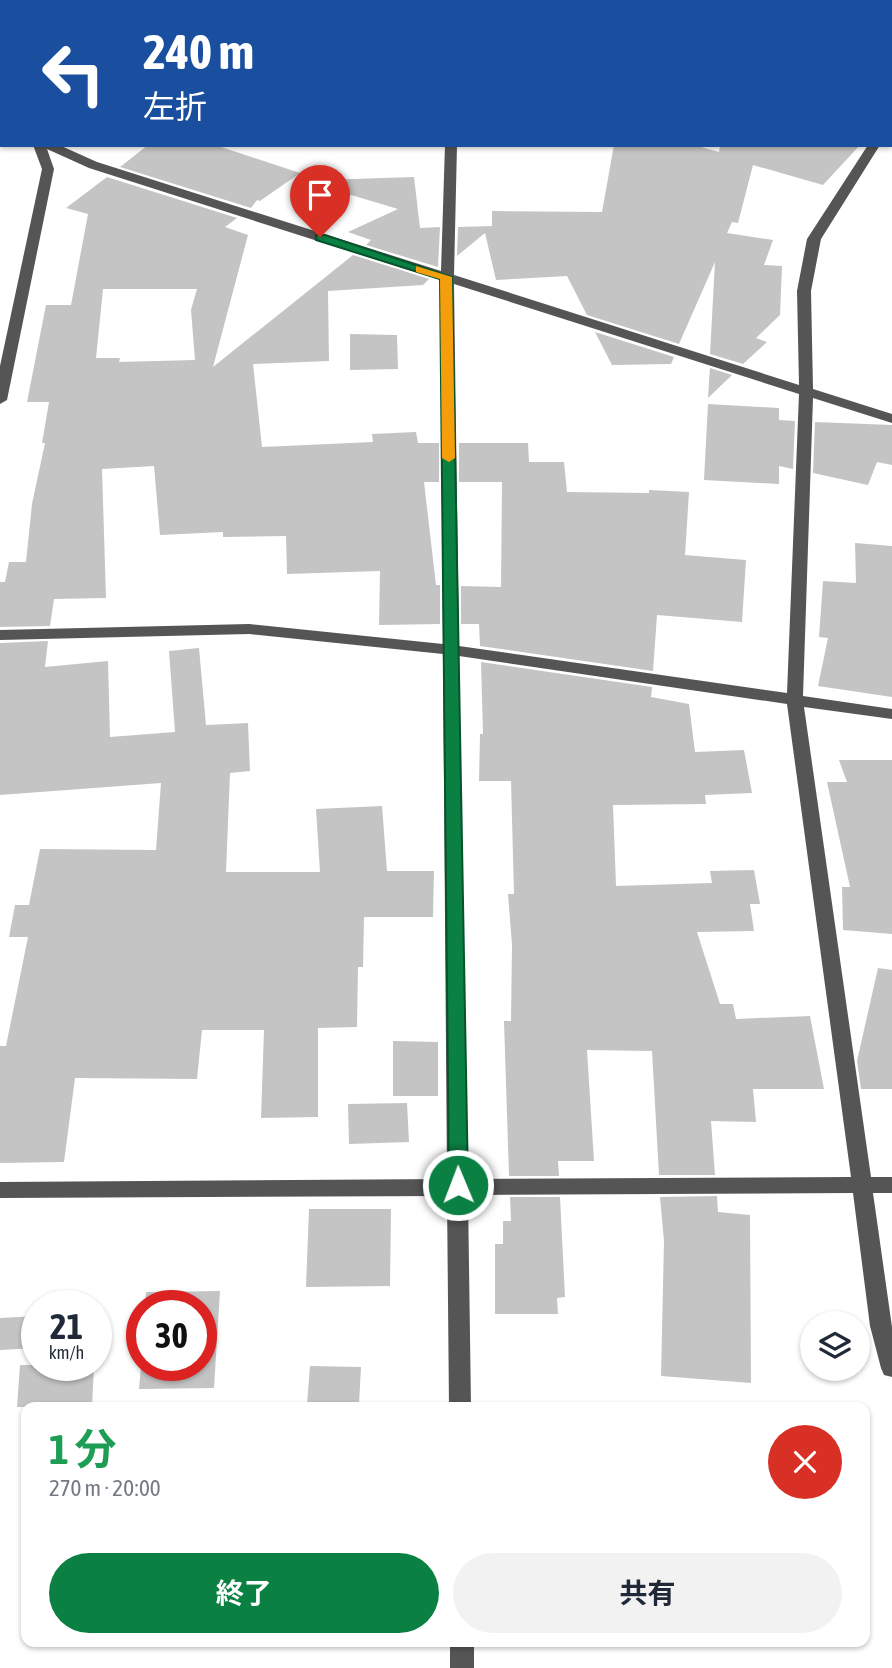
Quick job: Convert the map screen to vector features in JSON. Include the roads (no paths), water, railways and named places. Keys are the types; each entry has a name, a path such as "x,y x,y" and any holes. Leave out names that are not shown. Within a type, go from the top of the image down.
{"street":[{"path":"0,400 48,169 39,147"},
{"path":"52,147 93,165 806,394 892,419"},
{"path":"451,147 446,277 460,1402"},
{"path":"873,147 814,239 804,292 806,394 794,699 864,1185 881,1326 892,1368"},
{"path":"0,635 248,629 451,650 892,714"},
{"path":"0,1190 458,1185 892,1185"},
{"path":"462,1647 462,1668"}]}
